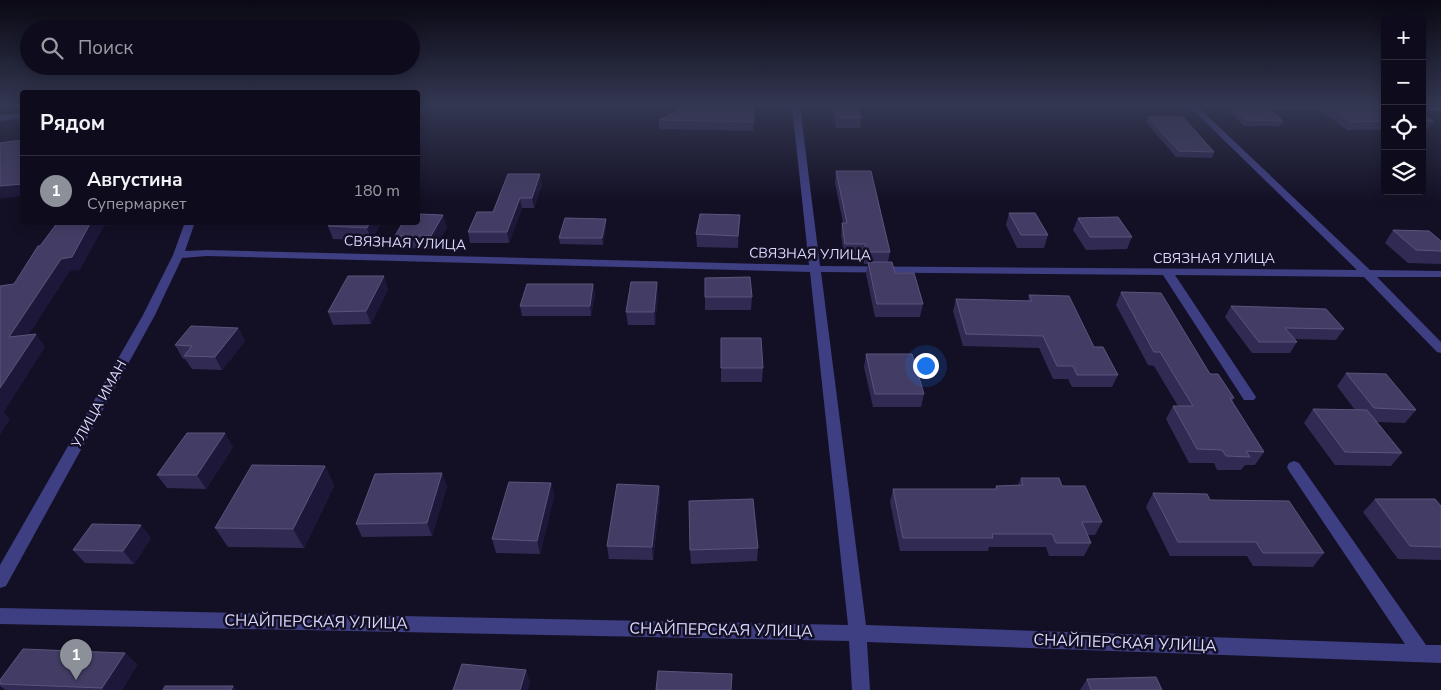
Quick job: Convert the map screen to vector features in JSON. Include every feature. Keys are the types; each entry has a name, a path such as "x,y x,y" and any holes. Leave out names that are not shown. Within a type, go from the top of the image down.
{"street":[{"path":"800,138 858,633 861,690"},
{"path":"1227,138 1368,274 1441,349"},
{"name":"УЛИЦА ИМАН","path":"0,581 149,315 178,254 189,225"},
{"name":"СВЯЗНАЯ УЛИЦА","path":"178,254 207,253 816,270 1441,274"},
{"path":"1167,272 1249,397"},
{"path":"1294,467 1421,653"},
{"name":"СНАЙПЕРСКАЯ УЛИЦА","path":"0,616 858,633 1441,654"}],"building":[{"path":"1167,138 1202,138 1214,152 1179,151"},
{"path":"20,140 20,184 0,186 0,143"},
{"path":"836,171 871,171 890,252 866,252 865,244 845,244 842,223 847,223"},
{"path":"508,174 540,174 532,198 520,198 507,232 468,232 477,212 493,212"},
{"path":"1009,213 1035,213 1048,235 1021,235"},
{"path":"420,214 443,215 431,236 395,236 401,225 420,225"},
{"path":"700,214 740,215 738,236 696,234"},
{"path":"1118,217 1132,237 1090,237 1078,218"},
{"path":"565,218 606,219 602,238 559,238"},
{"path":"56,225 89,225 72,257 61,259 9,337 36,334 0,388 0,286 14,284 38,246 40,246"},
{"path":"329,225 368,225 367,228"},
{"path":"1393,230 1429,231 1441,241 1441,251 1416,250"},
{"path":"868,262 892,262 895,273 914,273 923,304 877,304"},
{"path":"348,276 384,276 366,311 328,312"},
{"path":"750,277 752,297 705,297 705,278"},
{"path":"631,282 657,282 654,312 626,312"},
{"path":"527,284 593,284 590,306 520,306"},
{"path":"1121,292 1161,293 1210,374 1218,374 1234,398 1230,398 1264,452 1246,451 1250,457 1226,456 1222,450 1197,449 1173,406 1193,406 1160,352 1154,352"},
{"path":"1029,295 1069,296 1094,347 1103,347 1118,375 1077,375 1073,366 1057,366 1043,336 966,334 956,299 1032,301"},
{"path":"1231,306 1326,309 1344,329 1285,328 1297,342 1259,342"},
{"path":"191,326 238,328 215,357 184,356 192,346 175,345"},
{"path":"721,338 761,338 763,368 721,368"},
{"path":"866,354 912,354 924,394 875,394"},
{"path":"1346,373 1386,374 1416,410 1374,408"},
{"path":"1313,409 1367,410 1402,453 1345,452"},
{"path":"187,433 225,433 197,475 157,475"},
{"path":"252,465 325,466 293,529 215,528"},
{"path":"442,473 427,523 356,524 375,474"},
{"path":"1021,478 1059,478 1062,486 1085,486 1102,522 1082,522 1091,543 1056,543 1052,534 992,534 993,538 903,538 893,489 997,489 996,486 1023,485"},
{"path":"509,482 551,483 537,541 492,539"},
{"path":"617,484 659,486 652,547 607,546"},
{"path":"1153,493 1207,494 1210,500 1289,501 1324,553 1263,553 1256,542 1178,542"},
{"path":"753,499 758,548 690,550 689,501"},
{"path":"1375,499 1435,499 1441,506 1441,547 1410,546"},
{"path":"92,524 141,525 123,551 73,550"},
{"path":"23,649 125,653 102,688 0,684 0,680"},
{"path":"462,664 526,670 520,690 453,690"},
{"path":"658,671 732,674 731,690 656,690"},
{"path":"1156,677 1162,690 1091,690 1087,679"},
{"path":"165,686 233,686 231,690 163,690"}],"place":[{"name":"Августина","path":"76,680"}]}
